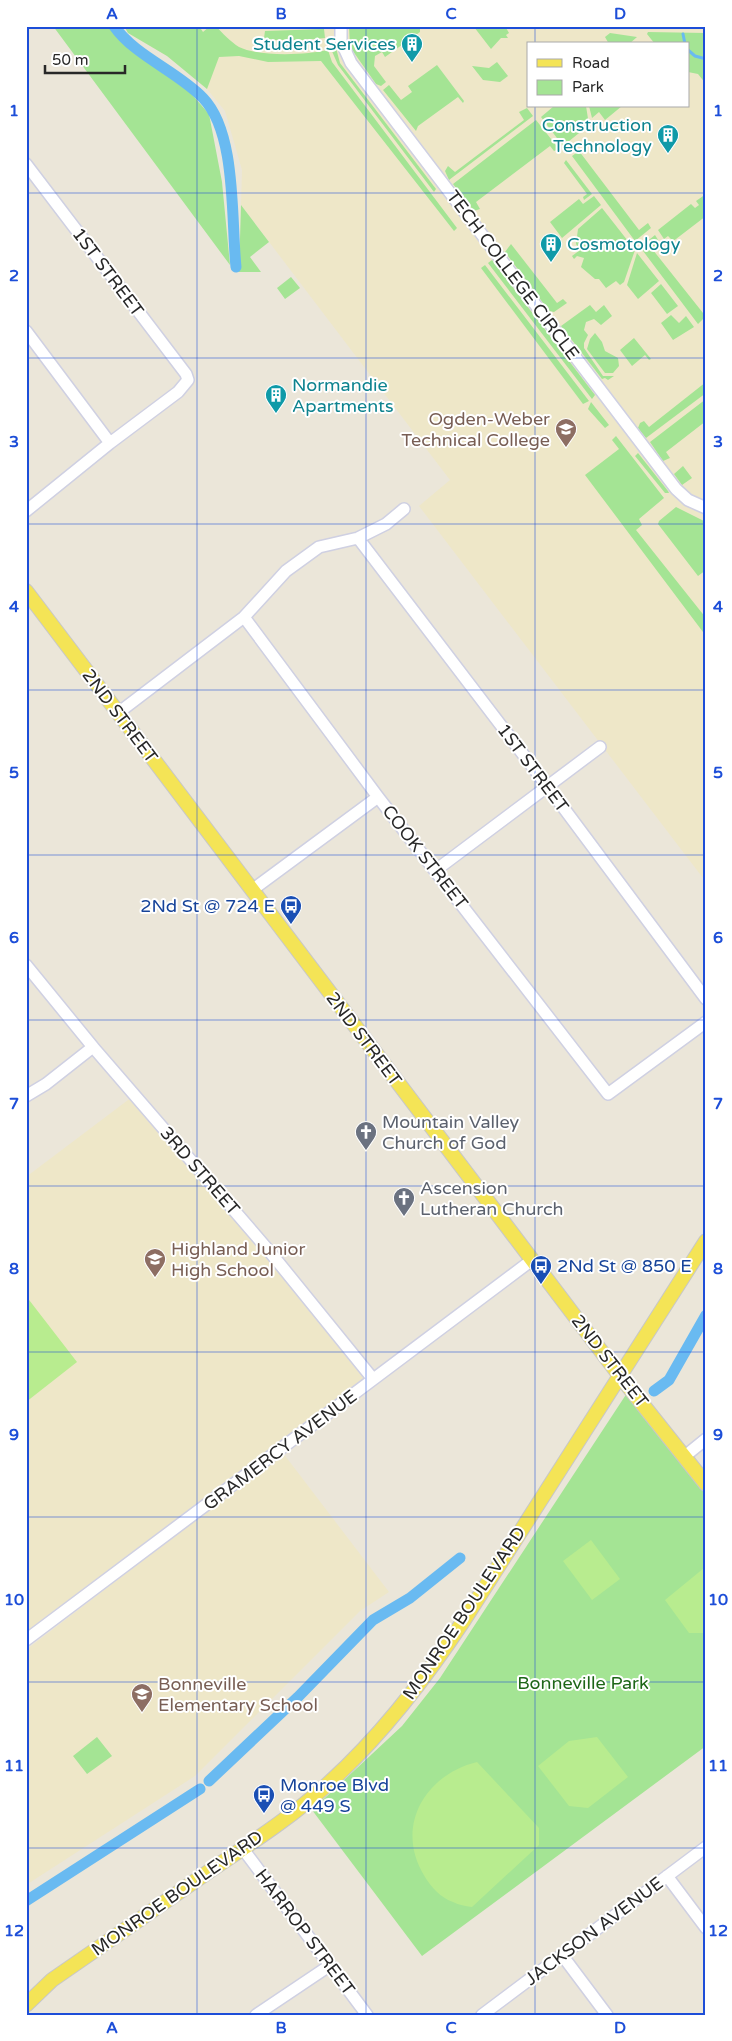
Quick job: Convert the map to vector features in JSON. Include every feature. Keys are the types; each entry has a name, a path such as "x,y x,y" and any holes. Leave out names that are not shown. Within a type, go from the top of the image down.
{"main road":[{"name":"2ND STREET","path":"26,591 620,1376 706,1484"},
{"name":"MONROE BOULEVARD","path":"26,2005 52,1980 243,1849 330,1783 392,1717 420,1683 464,1620 706,1242"}],"street":[{"name":"TECH COLLEGE CIRCLE","path":"341,26 341,41 351,63 676,489 688,500 706,508"},
{"name":"1ST STREET","path":"26,164 186,374 188,380 178,392 110,443"},
{"path":"26,331 110,443 26,511"},
{"path":"118,713 244,617 286,571 319,547 358,538 386,524 404,509"},
{"name":"1ST STREET","path":"358,538 706,999"},
{"name":"COOK STREET","path":"244,617 378,798 436,870 608,1094 706,1022"},
{"path":"436,870 548,788 600,747"},
{"path":"252,890 378,798"},
{"name":"3RD STREET","path":"26,965 93,1047 270,1252 373,1379"},
{"path":"26,1096 46,1084 93,1047"},
{"name":"GRAMERCY AVENUE","path":"26,1640 532,1260"},
{"path":"685,1456 706,1439"},
{"name":"JACKSON AVENUE","path":"482,2015 706,1847"},
{"name":"HARROP STREET","path":"243,1849 367,2015"},
{"path":"666,1876 706,1928"},
{"path":"562,1955 606,2015"},
{"path":"256,2015 329,1966"}],"shaded area":[{"name":"Ogden-Weber Technical College","path":"124,26 706,26 706,882 419,506 450,480 241,205 242,170 225,111 207,89 167,56 128,33"},
{"name":"Highland Junior High School","path":"132,1097 367,1379 26,1635 26,1177"},
{"name":"Bonneville Elementary School","path":"283,1453 389,1592 360,1611 195,1776 26,1885 26,1650"}],"green space":[{"path":"53,26 109,26 119,39 188,90 209,114 222,182 230,265"},
{"path":"124,26 199,26 203,32 210,26 216,26 236,45 248,50 283,54 328,50 332,62 457,228 454,231 321,61 268,62 239,56 219,57 207,89 167,56 128,33"},
{"path":"349,26 420,26 420,32 385,57 382,52 375,56 374,66 386,82 381,86 376,84 350,47"},
{"path":"505,26 509,33 506,35 508,38 501,38 491,49 474,27"},
{"path":"324,29 325,38 266,40 264,38 265,31"},
{"path":"648,32 706,33 706,84 698,74 690,72 690,42 653,42 647,34"},
{"path":"610,33 637,37 631,42 608,42 605,37"},
{"path":"336,48 340,63 436,189 434,192 338,65 331,49"},
{"path":"497,62 508,76 500,82 483,80 472,66 489,68"},
{"path":"437,65 464,101 463,103 458,97 418,126 416,131 383,90 389,85 401,100 412,92 408,86"},
{"path":"527,108 533,116 449,180 445,171 448,166 455,172 524,120 519,112"},
{"path":"552,108 586,108 589,125 563,146 541,117"},
{"path":"590,108 620,108 605,120 599,112 592,118"},
{"path":"536,120 559,149 554,151 550,146 476,202 480,209 474,211 453,184"},
{"path":"579,151 639,230 648,223 651,228 635,241 572,156"},
{"path":"566,160 592,194 584,200 583,197 587,194 564,163"},
{"path":"706,194 706,216 673,241 668,236 664,239 658,230 691,204 695,208 699,205 696,201"},
{"path":"594,196 601,205 562,238 550,222 579,199 583,204"},
{"path":"241,205 269,242 250,257 261,272 239,272"},
{"path":"602,208 635,250 624,282 620,285 616,281 606,288 599,279 595,279 581,267 584,258 577,256 574,259 572,256 580,250 576,244 578,229"},
{"path":"655,235 660,243 653,250 703,313 704,318 698,324 640,247"},
{"path":"511,244 557,303 563,299 567,303 554,312 549,311 505,252"},
{"path":"637,253 659,281 638,299 627,285"},
{"path":"492,260 595,395 592,399 488,263"},
{"path":"485,265 589,401 583,404 481,268"},
{"path":"291,277 300,288 285,299 277,288"},
{"path":"661,284 678,306 667,314 651,293"},
{"path":"590,305 596,312 604,305 612,316 601,325 594,319 586,322 584,330 588,335 584,348 603,376 614,376 608,380 602,379 561,326"},
{"path":"671,315 679,323 686,316 694,327 673,340 661,323"},
{"path":"595,333 602,342 605,351 618,358 619,366 613,373 605,373 587,349 590,339"},
{"path":"634,338 651,359 649,360 645,355 632,366 620,350"},
{"path":"706,382 706,393 646,438 638,428 640,423 644,421 649,427"},
{"path":"706,399 706,421 666,452 670,458 663,461 650,442"},
{"path":"591,402 609,425 605,428 588,409"},
{"path":"616,436 664,498 639,519 642,525 636,530 706,618 706,636 585,475 619,449 612,440"},
{"path":"638,453 669,493 665,493 635,456"},
{"path":"683,466 692,478 682,485 674,474"},
{"path":"676,507 706,522 706,570 698,576 658,524"},
{"path":"26,1296 77,1362 26,1402"},
{"name":"Bonneville Park","path":"629,1390 706,1494 706,1746 422,1956 312,1810 402,1726 440,1678"},
{"path":"591,1540 620,1579 592,1600 563,1561"},
{"path":"704,1568 706,1633 689,1633 665,1600"},
{"path":"97,1737 112,1756 87,1774 73,1756"},
{"path":"597,1737 628,1777 588,1808 569,1806 538,1766 569,1741"},
{"path":"477,1762 539,1828 539,1845 472,1907 460,1905 449,1900 433,1888 416,1859 413,1840 414,1823 419,1806 429,1791 442,1779 458,1769"}],"waterway":[{"path":"114,26 133,46 193,88 214,113 222,133 227,154 236,267"},
{"path":"683,34 685,42"},
{"path":"690,52 695,56 706,59"},
{"path":"654,1391 669,1380 706,1315"},
{"path":"209,1781 298,1697 373,1620 410,1598 460,1558"},
{"path":"26,1901 200,1789"}],"place":[{"name":"Student Services","path":"412,63"},
{"name":"Construction Technology","path":"668,154"},
{"name":"Cosmotology","path":"551,263"},
{"name":"Normandie Apartments","path":"276,414"},
{"name":"Ogden-Weber Technical College","path":"566,448"},
{"name":"2Nd St @ 724 E","path":"291,925"},
{"name":"Mountain Valley Church of God","path":"366,1151"},
{"name":"Ascension Lutheran Church","path":"404,1217"},
{"name":"Highland Junior High School","path":"155,1278"},
{"name":"2Nd St @ 850 E","path":"541,1285"},
{"name":"Bonneville Elementary School","path":"142,1713"},
{"name":"Monroe Blvd @ 449 S","path":"264,1814"}]}
